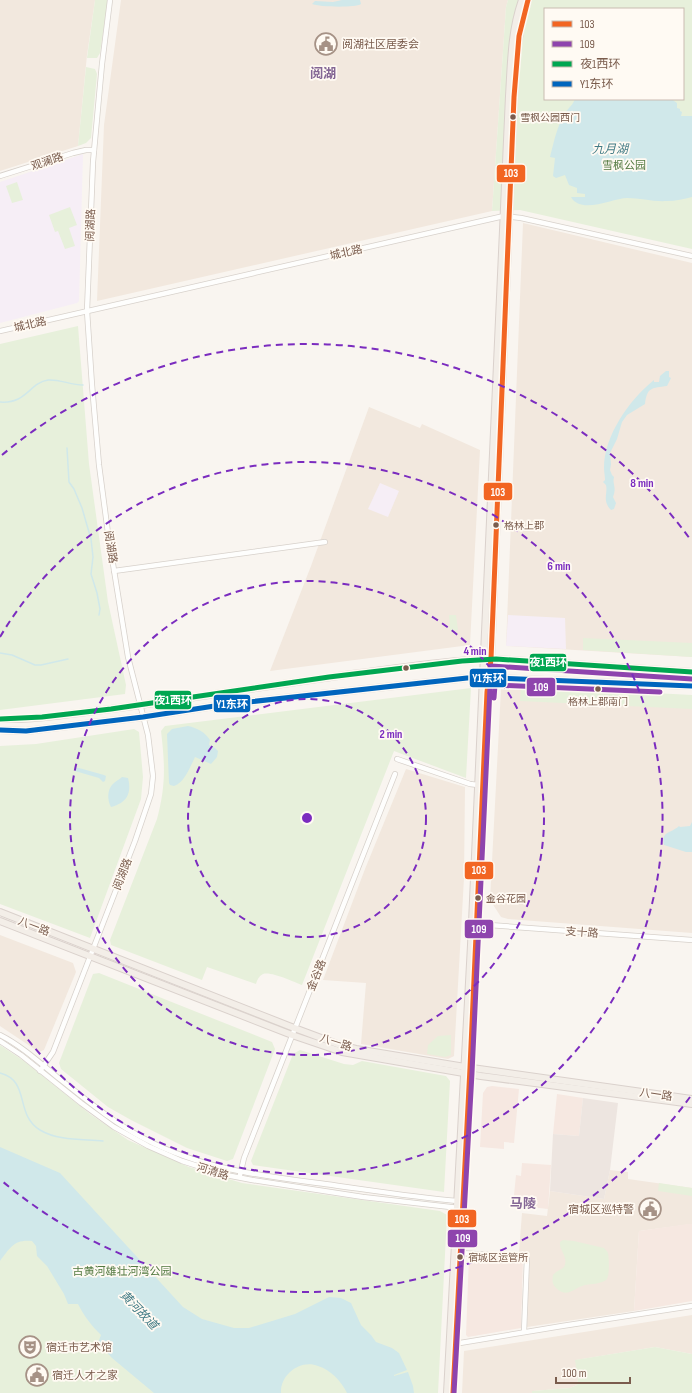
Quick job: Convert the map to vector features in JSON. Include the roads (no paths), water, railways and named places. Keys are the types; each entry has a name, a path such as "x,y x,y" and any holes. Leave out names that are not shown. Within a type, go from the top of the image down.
{"main road":[{"path":"507,216 511,54 515,24 522,0"},
{"path":"453,1393 453,1344 487,659 507,216 517,57 520,30 528,0"},
{"path":"0,719 22,720 221,694 306,680 388,669 487,659 692,672"},
{"path":"0,730 26,731 143,717 221,705 467,678 692,686"},
{"path":"474,924 478,785 486,678"},
{"name":"八一路","path":"0,912 340,1045 467,1071 692,1099"},
{"name":"八一路","path":"0,921 292,1035 342,1052 692,1104"},
{"path":"447,1393 453,1344 460,1253 460,1208 457,1200 467,1071"}],"street":[{"name":"阅湖路","path":"40,1071 53,1052 94,949 135,841 151,794 153,776 148,735 128,657 99,465 87,311 94,150 110,0"},
{"name":"观澜路","path":"0,176 73,153 94,150"},
{"name":"城北路","path":"0,331 507,216 692,256"},
{"path":"114,570 325,542"},
{"path":"397,759 466,783 478,785"},
{"name":"金谷路","path":"239,1178 244,1158 395,774"},
{"name":"支十路","path":"474,924 692,940"},
{"name":"河清路","path":"0,1035 18,1046 104,1114 145,1139 198,1161 241,1172 457,1200"},
{"name":"河清路","path":"0,1041 21,1055 101,1118 133,1139 182,1161 210,1171 239,1178 363,1197 460,1208"},
{"path":"460,1253 526,1256 524,1332"},
{"path":"453,1344 692,1306"}],"water":[{"path":"342,0 360,0 361,4 337,7 312,4 315,1 333,2"},
{"name":"九月湖","path":"574,100 672,100 677,103 677,108 682,112 681,116 692,116 692,197 662,201 627,198 589,205 582,205 576,202 571,197 585,197 585,194 577,193 577,188 569,185 565,175 556,178 553,176 555,158 550,157 560,122"},
{"path":"666,371 669,371 669,377 671,378 667,386 651,389 647,394 645,404 627,415 622,422 617,439 610,453 610,470 614,477 615,491 613,497 616,503 614,509 611,510 607,503 606,485 603,482 605,480 605,456 613,431 627,408 654,380 654,382 659,382 660,376"},
{"path":"188,726 198,729 206,735 210,740 209,745 218,751 217,757 211,764 195,757 187,774 181,781 174,786 170,785 167,734 172,729"},
{"path":"75,768 104,775 106,776 105,781 103,782 99,778 75,771"},
{"path":"122,777 128,778 129,793 121,803 111,807 108,798 110,788"},
{"path":"692,822 692,852 686,852 664,845 663,840 667,833 679,826 690,826"},
{"name":"黄河故道","path":"0,1147 60,1173 183,1307 202,1319 234,1328 249,1328 295,1314 329,1297 341,1298 351,1303 361,1325 376,1342 392,1348 399,1353 407,1370 394,1376 408,1372 414,1393 347,1393 339,1380 331,1373 323,1368 311,1364 292,1370 284,1380 281,1393 154,1393 112,1358 98,1343 101,1335 88,1320 78,1304 68,1304 64,1294 47,1266 37,1256 36,1246 32,1241 21,1241 13,1245 0,1261"}],"waterway":[{"path":"0,402 16,400 36,385 48,380 83,385"},
{"path":"67,448 69,482 74,489 82,508 91,539 93,557 91,574 97,593 100,609 99,615"},
{"path":"0,653 12,655 35,665 68,659"},
{"path":"0,1073 10,1077 16,1083 27,1115 32,1123 40,1130 47,1134 63,1138 103,1141"}],"place":[{"name":"阅湖社区居委会","path":"326,44"},
{"name":"雪枫公园西门","path":"513,117"},
{"name":"格林上郡","path":"496,525"},
{"name":"格林上郡南门","path":"598,689"},
{"name":"金谷花园","path":"478,898"},
{"name":"宿城区巡特警","path":"650,1209"},
{"name":"宿城区运管所","path":"460,1257"},
{"name":"宿迁市艺术馆","path":"30,1347"},
{"name":"宿迁人才之家","path":"37,1375"}],"district":[{"name":"阅湖","path":"323,73"},
{"name":"马陵","path":"523,1203"}],"park label":[{"name":"雪枫公园","path":"624,165"},
{"name":"古黄河雄壮河湾公园","path":"122,1271"}]}
